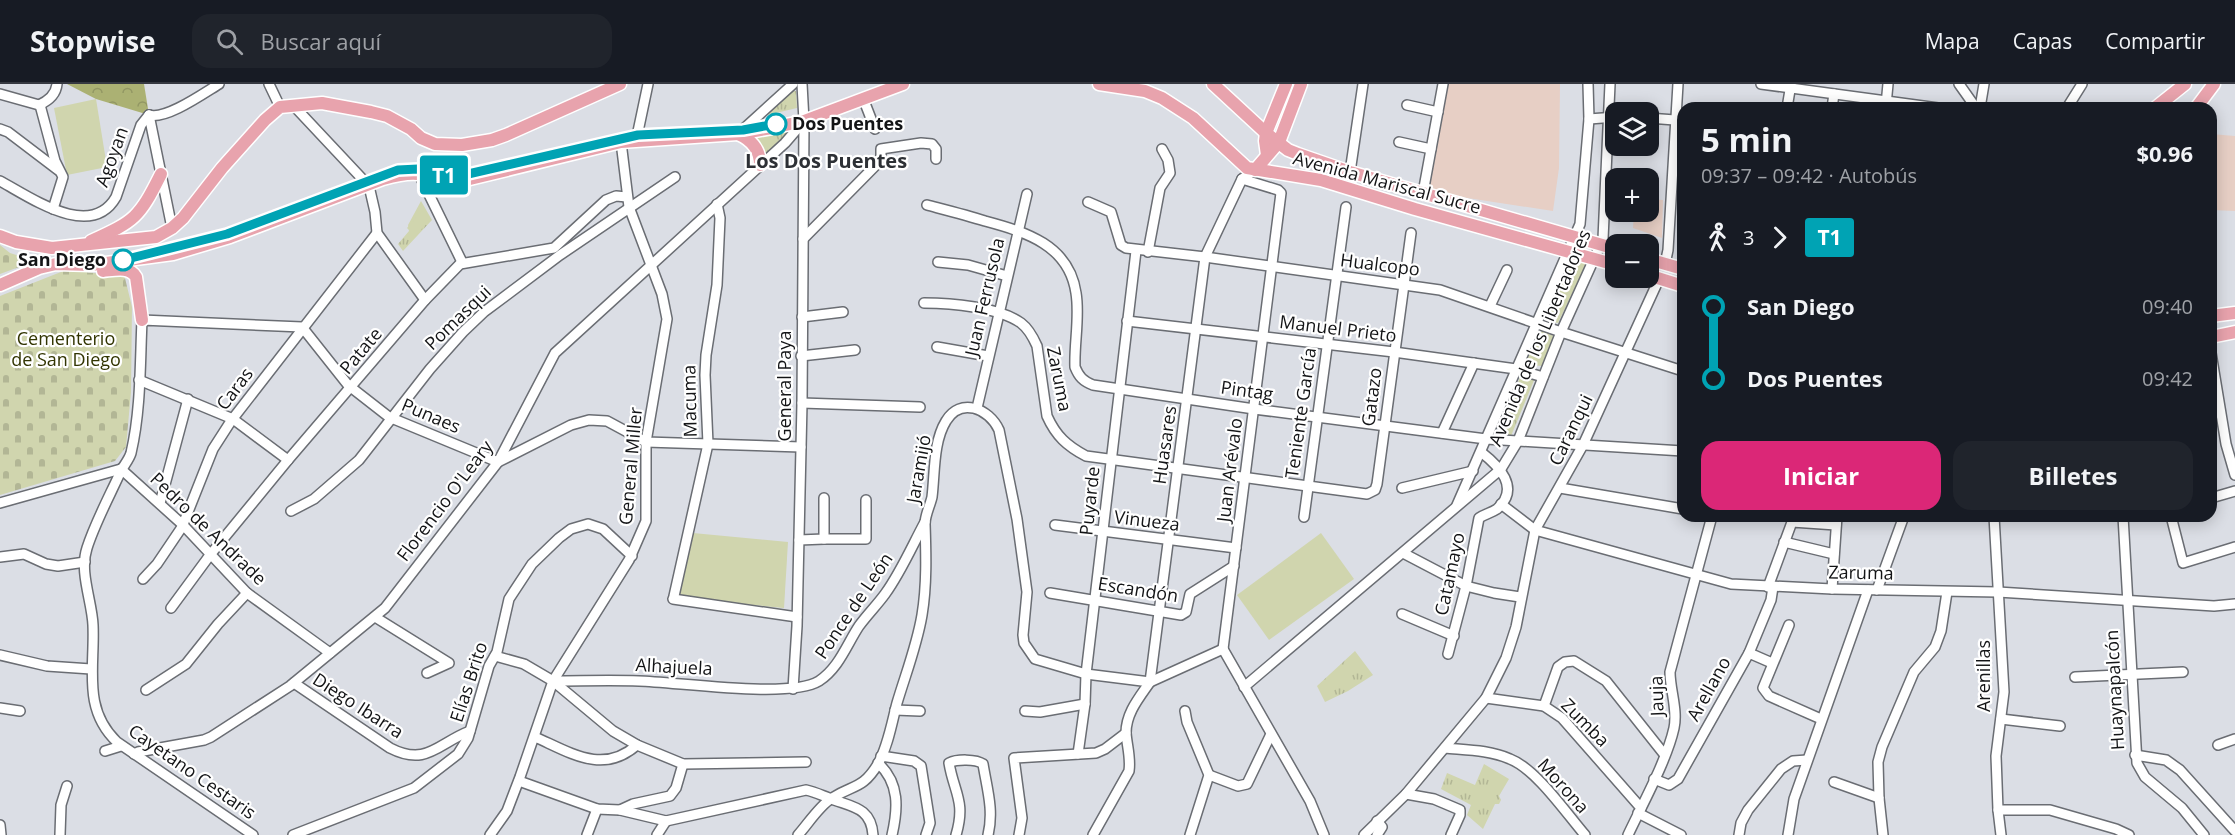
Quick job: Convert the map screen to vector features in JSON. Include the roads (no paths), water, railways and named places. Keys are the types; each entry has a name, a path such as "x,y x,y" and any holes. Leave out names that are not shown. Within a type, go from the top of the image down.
{"main road":[{"path":"0,236 16,242 52,248 147,239 172,228 265,120 280,107 322,103 371,112 387,116 411,129 421,138 435,144 462,144 492,140 506,135 620,84"},
{"path":"0,285 48,265 92,265 173,254 230,237 398,175 419,174 457,180 470,179 621,142 738,134 804,121 903,84"},
{"name":"Avenida Mariscal Sucre","path":"1099,84 1145,91 1162,98 1193,118 1241,165 1255,170 1287,173 1321,180 1605,262"},
{"name":"Avenida Mariscal Sucre","path":"1213,84 1288,150 1350,172 1605,246"},
{"path":"1267,155 1266,133 1286,84"},
{"path":"1255,170 1279,142 1301,84"},
{"path":"2162,102 2185,84"},
{"path":"2200,102 2214,84"},
{"path":"1240,109 1260,115 1270,114 1278,106"},
{"path":"738,134 754,144 760,158 760,165"},
{"path":"84,244 132,220 147,203 161,174"},
{"path":"1659,262 1677,267"},
{"path":"92,265 102,271 129,270 134,272 142,321"},
{"path":"1659,279 1677,284"},
{"path":"2217,315 2235,313"},
{"path":"2217,336 2235,333"}],"street":[{"path":"0,94 28,104 40,105 56,90 57,84"},
{"name":"Agoyan","path":"0,181 53,209 79,217 99,212 113,202 141,125 149,115 164,113 219,84"},
{"path":"268,84 280,107"},
{"path":"636,141 648,84"},
{"path":"738,134 793,84"},
{"name":"General Paya","path":"793,689 802,403 804,121 802,84"},
{"path":"1350,172 1363,84"},
{"path":"1422,193 1443,84"},
{"name":"Avenida de los Libertadores","path":"1454,510 1580,224 1589,119 1588,84"},
{"name":"Avenida de los Libertadores","path":"1610,84 1611,102"},
{"path":"1665,264 1668,250 1678,84"},
{"path":"1761,84 1791,86 1872,102"},
{"path":"1886,102 1888,84"},
{"path":"1959,84 1973,102"},
{"path":"1980,102 1984,84"},
{"path":"2071,102 2082,84"},
{"path":"1788,102 1791,86"},
{"path":"1833,102 1834,94"},
{"path":"863,98 875,129"},
{"path":"40,105 55,161 63,179 53,209"},
{"path":"293,105 369,186 377,233 425,300"},
{"path":"1407,105 1438,112"},
{"path":"149,115 172,228"},
{"path":"1589,119 1605,117"},
{"path":"1659,119 1676,120"},
{"name":"Florencio O'Leary","path":"134,754 211,737 294,683 385,608 498,462 555,353 785,143 804,121"},
{"path":"0,129 8,132 60,170"},
{"name":"General Miller","path":"490,835 507,811 553,681 632,556 646,521 646,442 667,319 662,294 628,202 621,142"},
{"path":"1399,142 1431,149"},
{"path":"803,239 877,164 881,157 881,149 921,143 932,144 936,149 936,159"},
{"path":"1148,252 1160,188 1170,173 1168,160 1162,149"},
{"name":"Avenida de los Libertadores","path":"1244,687 1501,469 1518,441 1561,332 1601,245 1609,156"},
{"name":"Huasares","path":"1093,835 1129,771 1126,733 1129,713 1150,682 1205,257 1242,179 1255,170"},
{"path":"1672,173 1677,174"},
{"path":"419,174 462,262 557,251 606,200 616,196 628,202"},
{"name":"Pomasqui","path":"291,511 314,499 359,460 430,369 484,312 557,251 628,202 675,177"},
{"name":"Juan Arévalo","path":"1223,649 1281,193 1278,190 1242,179"},
{"name":"Juan Ferrusola","path":"977,408 1026,194"},
{"path":"1088,202 1111,212 1121,244 1136,251"},
{"name":"Macuma","path":"717,204 720,218 717,285 705,365 708,444 674,598 797,616"},
{"name":"Pintag","path":"927,204 1018,230 1049,246 1063,260 1071,273 1077,297 1075,367 1078,375 1085,382 1093,385 1254,409 1486,439 1677,451"},
{"name":"Teniente García","path":"1304,517 1346,207"},
{"name":"Gatazo","path":"1372,492 1377,484 1411,232"},
{"name":"Caras","path":"143,579 157,564 183,525 213,449 233,419 377,233"},
{"name":"Hualcopo","path":"1136,251 1205,257 1404,283 1454,293 1561,332 1677,369"},
{"name":"Puyarde","path":"1078,754 1136,251"},
{"name":"Patate","path":"171,608 210,555 288,460 425,300 462,262"},
{"path":"938,262 968,266 1007,276"},
{"path":"1490,306 1507,270"},
{"name":"Caranqui","path":"1364,835 1406,794 1486,698 1506,658 1515,627 1535,530 1583,445 1626,353 1650,288"},
{"name":"Zaruma","path":"924,303 959,304 1011,317 1022,324 1033,336 1037,346 1047,416 1058,436 1066,444 1086,456 1363,494 1372,492"},
{"path":"801,317 843,312"},
{"path":"142,321 302,327"},
{"name":"Cayetano Cestaris","path":"142,321 139,380 131,455 122,469 89,544 84,562 93,626 91,669 93,694 102,723 121,746 253,835"},
{"name":"Manuel Prieto","path":"1127,321 1394,352 1516,369 1543,377"},
{"name":"Punaes","path":"302,327 351,388 392,418 498,462"},
{"path":"937,347 988,356"},
{"path":"801,356 855,350"},
{"path":"1442,433 1474,363"},
{"path":"139,380 233,419 288,460"},
{"path":"160,503 188,399"},
{"path":"802,403 920,407"},
{"path":"2217,406 2235,475"},
{"name":"Jaramijó","path":"798,835 831,799 861,785 880,759 914,653 922,613 927,538 925,522 931,500 939,438 945,422 952,414 965,407 977,408"},
{"path":"977,408 994,420 1003,446 1017,519 1027,592 1023,635 1026,649 1041,662 1086,674 1150,682 1223,649 1310,801 1324,835"},
{"path":"498,462 571,425 589,420 607,421 646,442 801,447"},
{"path":"1481,452 1501,469 1507,487 1501,504"},
{"path":"0,503 122,469"},
{"name":"Pedro de Andrade","path":"122,469 183,525 247,593 330,653"},
{"path":"1402,488 1473,471"},
{"path":"1560,488 1677,508"},
{"path":"2217,496 2235,491"},
{"path":"824,498 824,539"},
{"path":"799,540 866,539 866,500"},
{"name":"Zaruma","path":"1501,504 1535,530 1731,584 1832,589 1998,592 2214,606 2235,604"},
{"name":"Catamayo","path":"1448,654 1466,586 1479,518 1496,510 1501,504"},
{"name":"Ponce de León","path":"793,689 819,681 837,662 860,625 885,595 925,522"},
{"name":"Jauja","path":"1628,835 1674,728 1675,714 1670,672 1710,522"},
{"name":"Arellano","path":"1654,779 1666,785 1676,782 1749,653 1771,600 1770,587 1792,522"},
{"path":"1832,589 1837,522"},
{"path":"1788,835 1794,799 1821,719 1901,522"},
{"name":"Arenillas","path":"1994,522 2004,692 1996,756 2001,835"},
{"name":"Huaynapalcón","path":"2122,522 2135,755 2139,771 2182,808 2204,835"},
{"path":"2173,522 2183,563 2235,547"},
{"name":"Elías Brito","path":"293,835 352,810 380,803 414,788 458,754 470,732 489,666 495,656 509,599 532,564 559,538 571,529 588,524 603,529 632,556"},
{"name":"Vinueza","path":"1055,525 1236,548"},
{"path":"1784,542 1834,554"},
{"path":"0,557 24,554 46,564 58,566 84,562"},
{"path":"1403,554 1466,586 1520,597"},
{"name":"Escandón","path":"1050,593 1160,612 1185,614 1190,594 1234,566"},
{"path":"1883,835 1878,762 1882,747 1914,672 1935,647 1941,631 1947,592"},
{"path":"146,690 186,663 247,593"},
{"path":"1402,614 1454,636"},
{"path":"375,616 449,663 427,673"},
{"path":"1789,625 1763,685 1766,694 1821,719"},
{"path":"1749,653 1772,663"},
{"path":"0,655 47,666 91,669"},
{"path":"495,656 524,664 553,681 613,731 637,745 683,764 807,762"},
{"path":"1544,706 1558,667 1565,662 1574,662 1606,681 1664,754"},
{"path":"2075,677 2183,672"},
{"name":"Alhajuela","path":"553,681 638,681 793,689"},
{"name":"Diego Ibarra","path":"294,683 405,756 422,755 470,732"},
{"name":"Zumba","path":"1486,698 1544,706 1562,718 1639,811"},
{"path":"1024,711 1040,712 1085,704"},
{"path":"0,708 20,711"},
{"path":"895,710 920,711"},
{"path":"1185,711 1186,722 1209,775 1190,835"},
{"path":"2001,718 2060,726"},
{"path":"1019,835 1022,818 1014,758 1096,753 1126,733"},
{"path":"1209,775 1239,786 1247,784 1271,734"},
{"path":"535,737 590,760 608,761 625,755 637,745"},
{"path":"2218,745 2235,739"},
{"path":"105,751 121,746"},
{"name":"Morona","path":"1445,748 1487,752 1511,759 1530,770 1585,835"},
{"path":"2135,755 2166,760 2180,770 2235,831"},
{"path":"880,759 890,777 898,805 892,835"},
{"path":"880,759 914,761 921,766 930,823 926,835"},
{"path":"956,835 960,804 949,763 957,760 978,761 983,764 991,802 991,824 988,835"},
{"path":"1738,835 1748,810 1781,769 1793,761 1807,760"},
{"path":"620,810 633,804 670,796 676,788 683,764"},
{"path":"519,781 597,809 620,810 666,821 806,790 860,809 872,825 873,835"},
{"path":"1834,782 1879,798"},
{"path":"60,835 61,805 67,786"},
{"path":"1406,794 1434,799 1460,810 1451,835"},
{"path":"587,835 597,809"},
{"path":"1998,810 2050,810 2129,835"},
{"path":"1639,811 1681,835"},
{"path":"657,835 666,821"},
{"path":"1377,821 1382,826 1377,835"},
{"path":"0,825 1,835"}],"place":[{"name":"Dos Puentes","path":"776,124"},
{"name":"San Diego","path":"123,260"}],"district":[{"name":"Los Dos Puentes","path":"826,161"}],"park label":[{"name":"Cementerio de San Diego","path":"66,349"}]}
